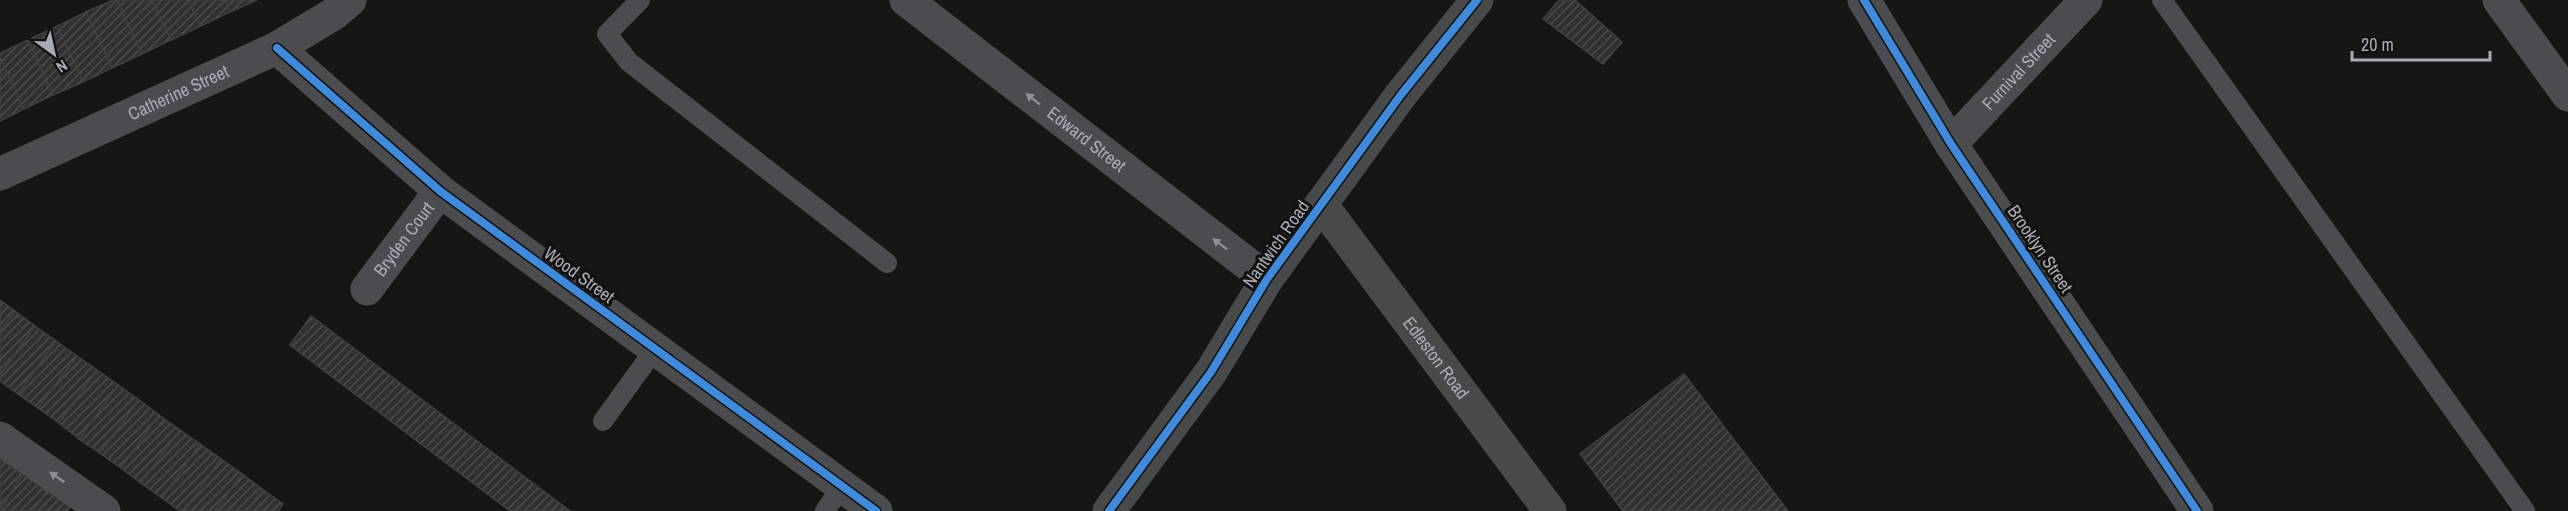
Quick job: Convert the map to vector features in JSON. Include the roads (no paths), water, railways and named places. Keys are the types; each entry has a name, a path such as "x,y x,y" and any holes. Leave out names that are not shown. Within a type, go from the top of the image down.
{"main road":[{"name":"Nantwich Road","path":"1109,511 1211,372 1267,279 1321,204 1400,96 1477,0"},
{"name":"Edleston Road","path":"1321,204 1550,511"}],"street":[{"name":"Catherine Street","path":"0,174 277,48 335,13 350,0"},
{"name":"Edward Street","path":"906,0 1267,279"},
{"name":"Brooklyn Street","path":"1864,0 1951,144 2197,511"},
{"name":"Furnival Street","path":"1951,144 2086,0"},
{"path":"2499,0 2568,95"},
{"name":"Wood Street","path":"277,48 440,191 655,349 833,499 876,511"},
{"name":"Bryden Court","path":"367,289 440,191"},
{"path":"0,438 105,511"}],"lane":[{"path":"640,0 607,34 629,62 887,263"},
{"path":"2162,0 2525,511"},
{"path":"603,421 655,349"}]}
